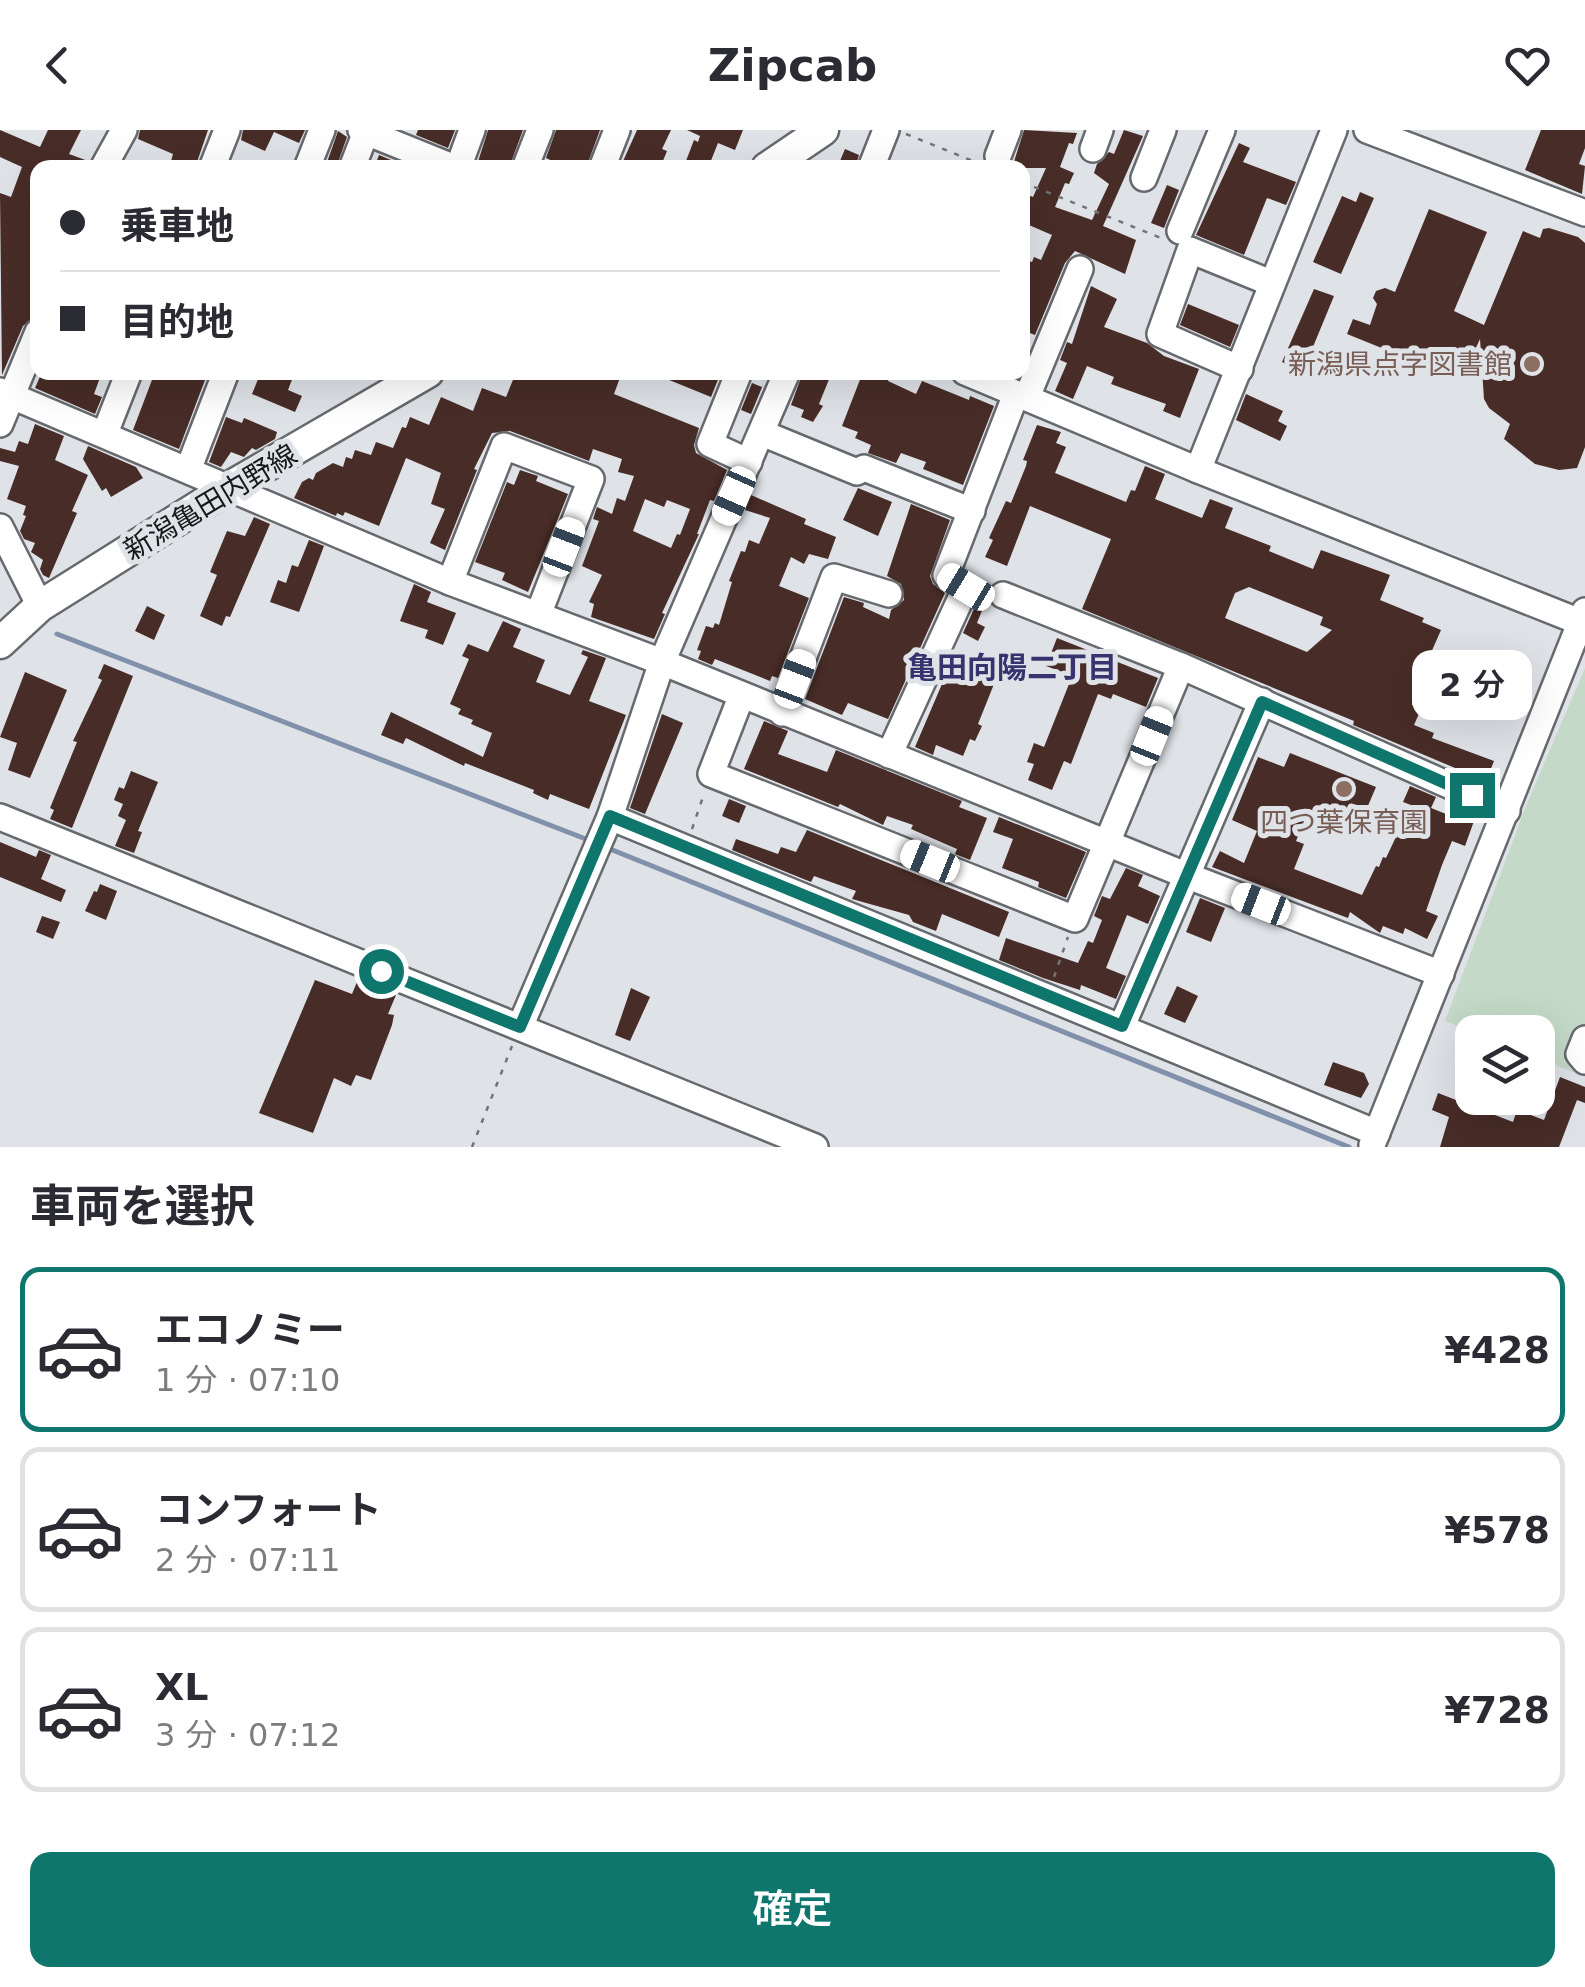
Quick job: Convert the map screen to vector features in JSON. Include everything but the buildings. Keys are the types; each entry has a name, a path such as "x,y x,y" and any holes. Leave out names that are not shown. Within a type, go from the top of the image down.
{"main road":[{"path":"778,160 823,130"},
{"name":"新潟亀田内野線","path":"0,643 40,606 228,488 414,380"}],"street":[{"path":"107,160 124,130"},
{"path":"215,160 227,130"},
{"path":"310,160 322,130"},
{"path":"459,160 472,130"},
{"path":"528,160 540,130"},
{"path":"605,160 617,130"},
{"path":"874,160 886,130"},
{"path":"994,160 1008,130"},
{"path":"1144,178 1163,130"},
{"path":"1222,130 1185,241 1160,334 1240,369"},
{"path":"1198,470 1334,130"},
{"path":"1368,130 1585,213"},
{"path":"354,160 363,131 396,136 441,160"},
{"path":"1185,241 1271,283"},
{"path":"1030,379 1080,270"},
{"path":"0,424 6,393 30,347"},
{"path":"105,433 127,380"},
{"path":"188,470 223,380"},
{"path":"736,380 710,444 749,462"},
{"path":"520,1027 610,816 662,662 784,380"},
{"path":"610,816 1122,1026 1376,1143 1584,619 1198,470 984,380"},
{"path":"889,755 966,587 946,575 1029,380"},
{"path":"6,393 450,582 662,662 741,697 1441,974"},
{"path":"762,434 856,472 864,468 972,511"},
{"path":"450,582 504,446 591,479 538,615"},
{"path":"0,527 40,606"},
{"path":"782,713 834,576 888,594"},
{"path":"1003,595 1181,666 1507,811"},
{"path":"741,697 711,774 1075,919 1181,666"},
{"path":"1122,1026 1262,702"},
{"path":"0,816 815,1147"},
{"path":"1585,1039 1579,1054 1585,1061"}],"path":[{"path":"897,130 987,160"},
{"path":"1030,185 1185,241"},
{"path":"685,849 711,774"},
{"path":"1047,997 1075,919"},
{"path":"472,1147 520,1027"}],"green space":[{"path":"1585,668 1585,1077 1555,1065 1555,1015 1455,1015 1455,1025 1445,1021 1526,806"}],"waterway":[{"path":"57,634 591,841"},
{"path":"605,847 1349,1147"}],"place":[{"name":"新潟県点字図書館","path":"1532,364"},
{"name":"四つ葉保育園","path":"1344,789"}],"district":[{"name":"亀田向陽二丁目","path":"1012,668"}],"route":[{"path":"381,971 520,1027 610,816 1122,1026 1262,702 1472,795"}]}
